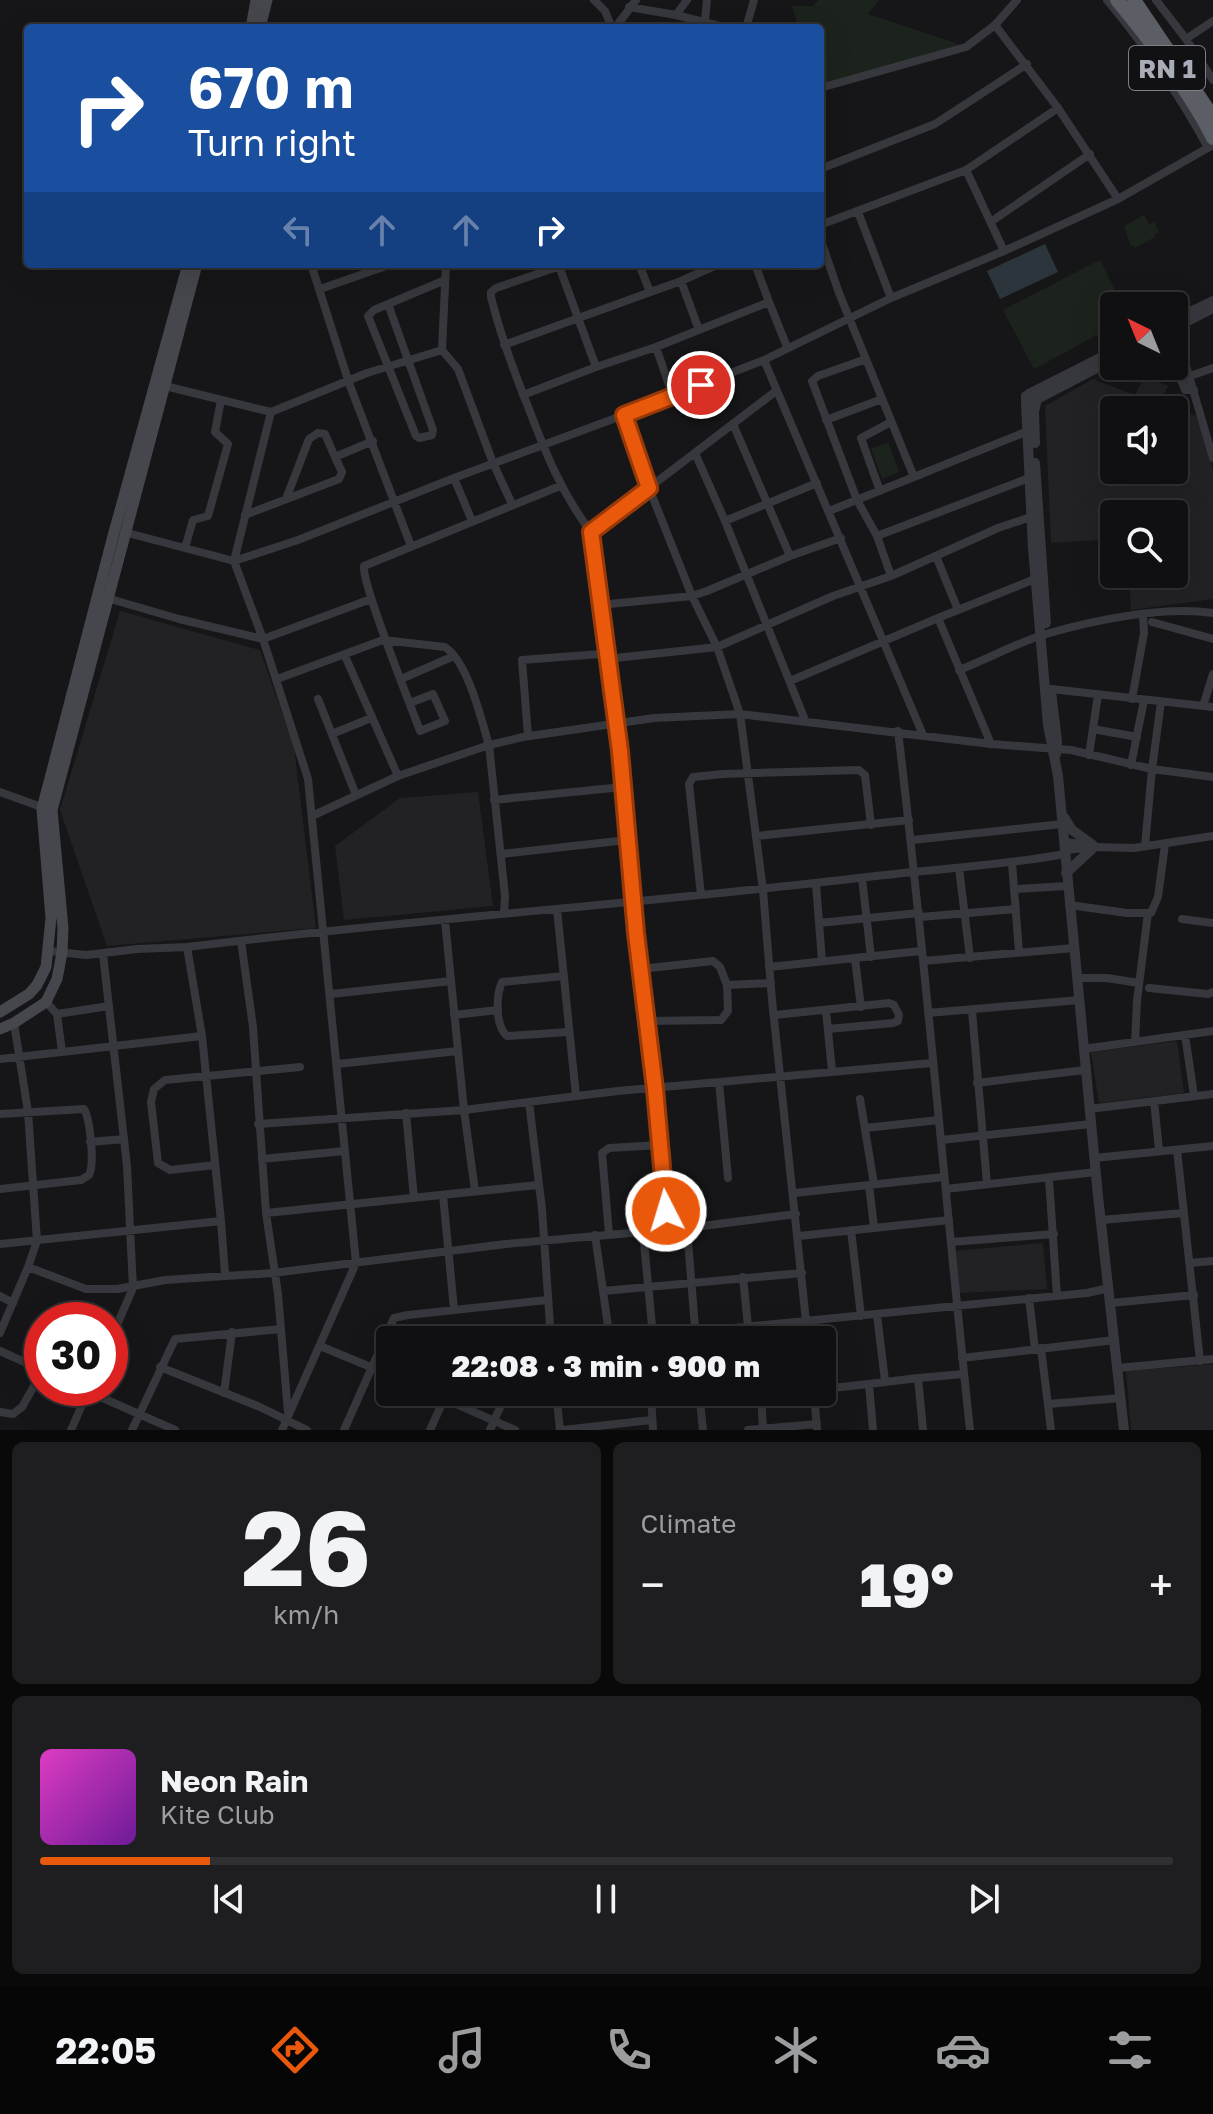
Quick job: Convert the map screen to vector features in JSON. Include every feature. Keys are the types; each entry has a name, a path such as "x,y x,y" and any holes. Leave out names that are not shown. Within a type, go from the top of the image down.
{"highway":[{"name":"RN 1","path":"1117,0 1165,64 1211,143"},
{"name":"RN 1","path":"1134,0 1213,117"}],"main road":[{"path":"252,24 256,0"},
{"path":"261,24 267,0"},
{"path":"0,1012 17,1003 37,985 46,967 51,918 47,810 113,536 187,268"},
{"path":"0,1029 46,1002 57,979 62,953 47,810 196,268"}],"street":[{"path":"594,0 612,24"},
{"path":"676,15 687,0"},
{"path":"705,20 707,0"},
{"path":"747,24 754,0"},
{"path":"824,87 966,47 995,25 1017,0"},
{"path":"124,532 234,561 298,540 764,360 849,317 1118,199 1211,143 1158,65 1107,0"},
{"path":"1156,0 1213,80"},
{"path":"617,24 633,4 716,24"},
{"path":"1186,39 1213,21"},
{"path":"995,25 1027,64 1118,199"},
{"path":"824,167 935,124 1027,64"},
{"path":"824,224 966,170 1058,108"},
{"path":"992,221 1090,154"},
{"path":"966,170 1004,251"},
{"path":"858,212 891,298"},
{"path":"824,249 914,477"},
{"path":"312,268 349,383 411,546"},
{"path":"320,289 374,268"},
{"path":"446,268 442,350 458,369 493,463 512,504"},
{"path":"554,268 491,292 504,345 542,446 560,486 591,532 623,787 667,1229"},
{"path":"564,268 596,367"},
{"path":"641,268 650,292"},
{"path":"504,345 710,268"},
{"path":"756,268 787,347"},
{"path":"388,304 433,430 427,437 416,436 368,316 374,310 388,304 445,280"},
{"path":"681,281 699,330"},
{"path":"1188,313 1213,301"},
{"path":"523,395 769,302"},
{"path":"1188,321 1213,308"},
{"path":"656,347 673,397"},
{"path":"165,386 271,412 390,366 442,350"},
{"path":"866,359 814,378 814,390 891,576"},
{"path":"764,360 923,735"},
{"path":"1032,401 1100,360"},
{"path":"1032,401 1100,366"},
{"path":"1190,376 1213,368"},
{"path":"1188,370 1213,458"},
{"path":"1181,380 1185,390 1194,390"},
{"path":"591,532 776,391"},
{"path":"826,420 882,399"},
{"path":"185,548 193,520 208,516 228,444 215,432 221,400"},
{"path":"1032,401 1028,431 1029,478 1035,515 1043,635 1124,1430"},
{"path":"1032,401 1035,579 1051,689 1054,751"},
{"path":"271,412 234,561 277,679 308,779 353,1205 356,1263 282,1430"},
{"path":"624,415 649,488 692,596 717,647 740,714 763,890 807,1326"},
{"path":"1203,423 1213,420"},
{"path":"880,491 861,438 891,422"},
{"path":"733,424 790,556"},
{"path":"829,511 1028,431"},
{"path":"245,515 339,479 342,472 325,434 318,433 309,439 286,499"},
{"path":"335,457 373,441"},
{"path":"695,453 805,720"},
{"path":"454,478 472,521"},
{"path":"877,536 1029,478"},
{"path":"725,521 817,483"},
{"path":"410,703 433,694 445,721 420,731 371,599 362,571 364,566 560,486"},
{"path":"528,736 522,660 600,654 606,659 717,647 1035,515"},
{"path":"599,605 692,596 841,538"},
{"path":"936,556 958,610"},
{"path":"790,681 1035,579"},
{"path":"107,598 263,639 371,599"},
{"path":"1144,633 1154,618 1193,610 1213,613"},
{"path":"1132,699 1144,633 1143,615"},
{"path":"959,670 1043,635 1143,615 1213,639"},
{"path":"938,618 991,744"},
{"path":"277,679 387,640 445,647 454,656 468,683 489,745 504,913"},
{"path":"345,656 398,776"},
{"path":"401,679 454,656"},
{"path":"1203,706 1213,674"},
{"path":"1051,689 1213,707"},
{"path":"1089,755 1098,695"},
{"path":"318,699 356,795"},
{"path":"1131,765 1144,700"},
{"path":"1145,846 1161,702"},
{"path":"312,816 398,776 489,745 528,736 654,718 740,714 1089,755 1152,769 1213,777"},
{"path":"332,734 371,718"},
{"path":"1093,729 1137,737"},
{"path":"898,731 916,871 932,1063 970,1430"},
{"path":"701,895 689,780 693,777 859,770 865,775 871,825"},
{"path":"494,800 623,787"},
{"path":"0,792 47,810"},
{"path":"1060,804 1069,826 1094,847"},
{"path":"756,836 909,820"},
{"path":"912,840 1062,824"},
{"path":"49,951 103,954 187,947 633,900 763,890 1012,863 1065,849 1124,849 1213,836"},
{"path":"501,854 627,840"},
{"path":"1069,905 1148,913 1154,909 1158,897 1165,844"},
{"path":"1066,873 1094,847"},
{"path":"1012,863 1019,952"},
{"path":"959,868 970,958"},
{"path":"862,878 871,957"},
{"path":"816,884 822,961"},
{"path":"1015,889 1067,886"},
{"path":"557,909 576,1096"},
{"path":"819,923 1016,909"},
{"path":"1135,1042 1148,913"},
{"path":"1182,919 1213,923"},
{"path":"445,921 475,1191"},
{"path":"241,941 253,1027 258,1124 273,1273 278,1294 287,1417"},
{"path":"187,947 202,1036 225,1274"},
{"path":"769,967 871,957 970,958 1074,948"},
{"path":"103,954 131,1230 133,1288 127,1302"},
{"path":"855,959 861,1007"},
{"path":"640,969 713,961 720,967 727,985 728,1011 721,1020 646,1021"},
{"path":"564,976 502,982 498,1010 501,1032 507,1036 568,1032"},
{"path":"1077,978 1107,978 1139,983"},
{"path":"331,994 451,981"},
{"path":"727,985 771,983"},
{"path":"1149,988 1213,992"},
{"path":"928,1013 1080,1000"},
{"path":"46,1002 57,1014 62,1052"},
{"path":"775,1015 894,1005 899,1015 898,1021 828,1029"},
{"path":"57,1014 109,1006"},
{"path":"454,1015 498,1010"},
{"path":"826,1011 832,1071"},
{"path":"972,1011 987,1184"},
{"path":"0,1333 37,1241 28,1112 14,1023"},
{"path":"1083,1049 1213,1031"},
{"path":"1185,1035 1194,1096"},
{"path":"0,1059 202,1036"},
{"path":"337,1064 458,1051"},
{"path":"258,1124 464,1110 576,1096 932,1063"},
{"path":"215,1165 173,1170 163,1168 157,1160 153,1133 151,1095 154,1089 165,1080 300,1067"},
{"path":"977,1083 1085,1070"},
{"path":"719,1082 728,1178"},
{"path":"1089,1109 1213,1094"},
{"path":"860,1099 874,1227"},
{"path":"1154,1101 1159,1150"},
{"path":"529,1102 550,1326"},
{"path":"0,1114 84,1109 93,1166 87,1177 0,1189"},
{"path":"406,1113 414,1198"},
{"path":"865,1128 939,1120"},
{"path":"941,1140 1091,1124"},
{"path":"90,1142 124,1139"},
{"path":"609,1234 602,1153 609,1148 660,1145"},
{"path":"1094,1158 1213,1146"},
{"path":"1177,1150 1200,1361"},
{"path":"262,1159 345,1151"},
{"path":"946,1189 1096,1172"},
{"path":"794,1193 944,1177"},
{"path":"1049,1179 1057,1296"},
{"path":"266,1213 538,1185"},
{"path":"443,1195 454,1309"},
{"path":"1101,1220 1183,1213"},
{"path":"28,1267 86,1289 133,1288 165,1280 273,1273 796,1214"},
{"path":"799,1236 949,1220"},
{"path":"0,1244 221,1221"},
{"path":"687,1228 695,1326"},
{"path":"851,1230 861,1316"},
{"path":"643,1232 648,1287 647,1326"},
{"path":"951,1242 1054,1234"},
{"path":"595,1235 608,1326"},
{"path":"1189,1263 1213,1261"},
{"path":"603,1291 802,1273"},
{"path":"743,1277 752,1326 1057,1296 1109,1288"},
{"path":"1111,1303 1194,1295"},
{"path":"0,1296 13,1303"},
{"path":"1029,1298 1051,1430"},
{"path":"344,1430 394,1318 547,1300"},
{"path":"877,1315 885,1381"},
{"path":"132,1430 175,1339 281,1329"},
{"path":"224,1393 232,1332"},
{"path":"962,1358 1115,1340"},
{"path":"320,1346 376,1369"},
{"path":"0,1351 24,1362"},
{"path":"1118,1368 1213,1359"},
{"path":"160,1367 287,1417 307,1430"},
{"path":"836,1388 964,1374"},
{"path":"918,1378 923,1430"},
{"path":"869,1384 873,1430"},
{"path":"1048,1404 1121,1398"},
{"path":"0,1412 13,1414 24,1403"},
{"path":"71,1430 80,1406"},
{"path":"122,1406 175,1430"},
{"path":"430,1430 441,1406"},
{"path":"457,1406 492,1425 515,1430"},
{"path":"492,1425 501,1406"},
{"path":"558,1406 562,1430 651,1420"},
{"path":"651,1406 653,1430"},
{"path":"700,1406 703,1430"},
{"path":"761,1406 762,1429"},
{"path":"748,1430 817,1427 815,1406"}],"shaded area":[{"path":"818,0 879,0 868,14 959,47 824,84 824,24 798,24 792,6 813,6"},
{"path":"1144,215 1149,224 1154,222 1159,232 1135,248 1134,245 1131,247 1124,226"},
{"path":"1045,244 1058,272 1000,299 987,271"},
{"path":"1100,260 1116,292 1100,292 1100,334 1034,369 1003,310"},
{"path":"1093,379 1135,395 1142,380 1154,380 1168,386 1163,396 1100,396 1100,484 1188,484 1188,414 1200,416 1213,470 1213,599 1131,610 1130,588 1188,588 1188,500 1100,500 1100,540 1051,543 1045,406"},
{"path":"888,442 899,472 882,479 871,449"},
{"path":"120,611 260,650 294,747 316,928 107,946 60,810"},
{"path":"478,792 493,906 344,920 335,846 400,798"},
{"path":"1177,1041 1184,1093 1099,1103 1091,1052"},
{"path":"1043,1243 1047,1289 958,1293 954,1251"},
{"path":"1213,1364 1213,1430 1131,1430 1126,1371"}],"route":[{"path":"666,1211 620,751 591,532 649,488 624,415 701,385"}]}
